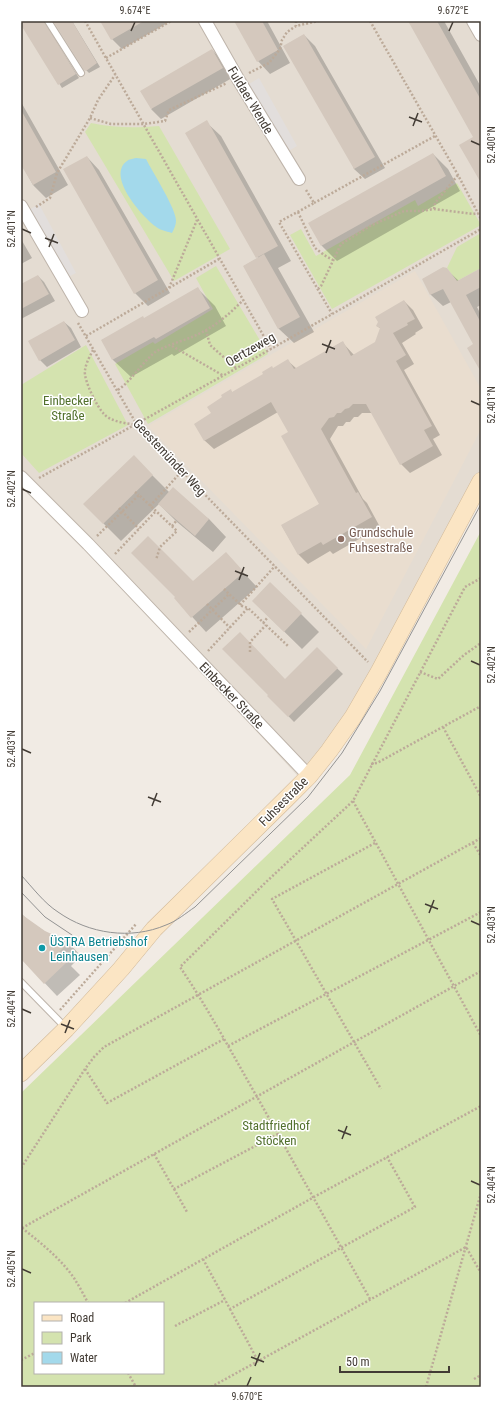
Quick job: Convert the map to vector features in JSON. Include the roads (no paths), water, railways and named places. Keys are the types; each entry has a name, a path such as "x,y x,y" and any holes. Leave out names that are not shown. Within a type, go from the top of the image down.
{"street":[{"name":"Fuldaer Wende","path":"205,21 238,79 299,179"},
{"path":"473,21 481,35"},
{"path":"23,210 82,311"},
{"name":"Einbecker Straße","path":"25,480 309,776"},
{"name":"Fuhsestraße","path":"21,1072 66,1029 121,969 154,929 309,776 329,751 353,717 481,481"}],"lane":[{"path":"48,21 81,73"},
{"path":"21,982 66,1029"}],"water":[{"path":"136,158 146,159 173,208 176,221 172,233 158,228 149,221 135,205 123,186 121,176 122,168 128,160"}],"tram line":[{"path":"21,875 43,900 58,912 70,919 97,930 125,933 153,930 174,921 195,907 308,797 342,753 380,691 481,504"},
{"path":"21,892 45,917 72,935"}],"place":[{"name":"Grundschule Fuhsestraße","path":"341,539"},
{"name":"ÜSTRA Betriebshof Leinhausen","path":"42,948"}],"park label":[{"name":"Stadtfriedhof Stöcken","path":"276,1132"}]}
